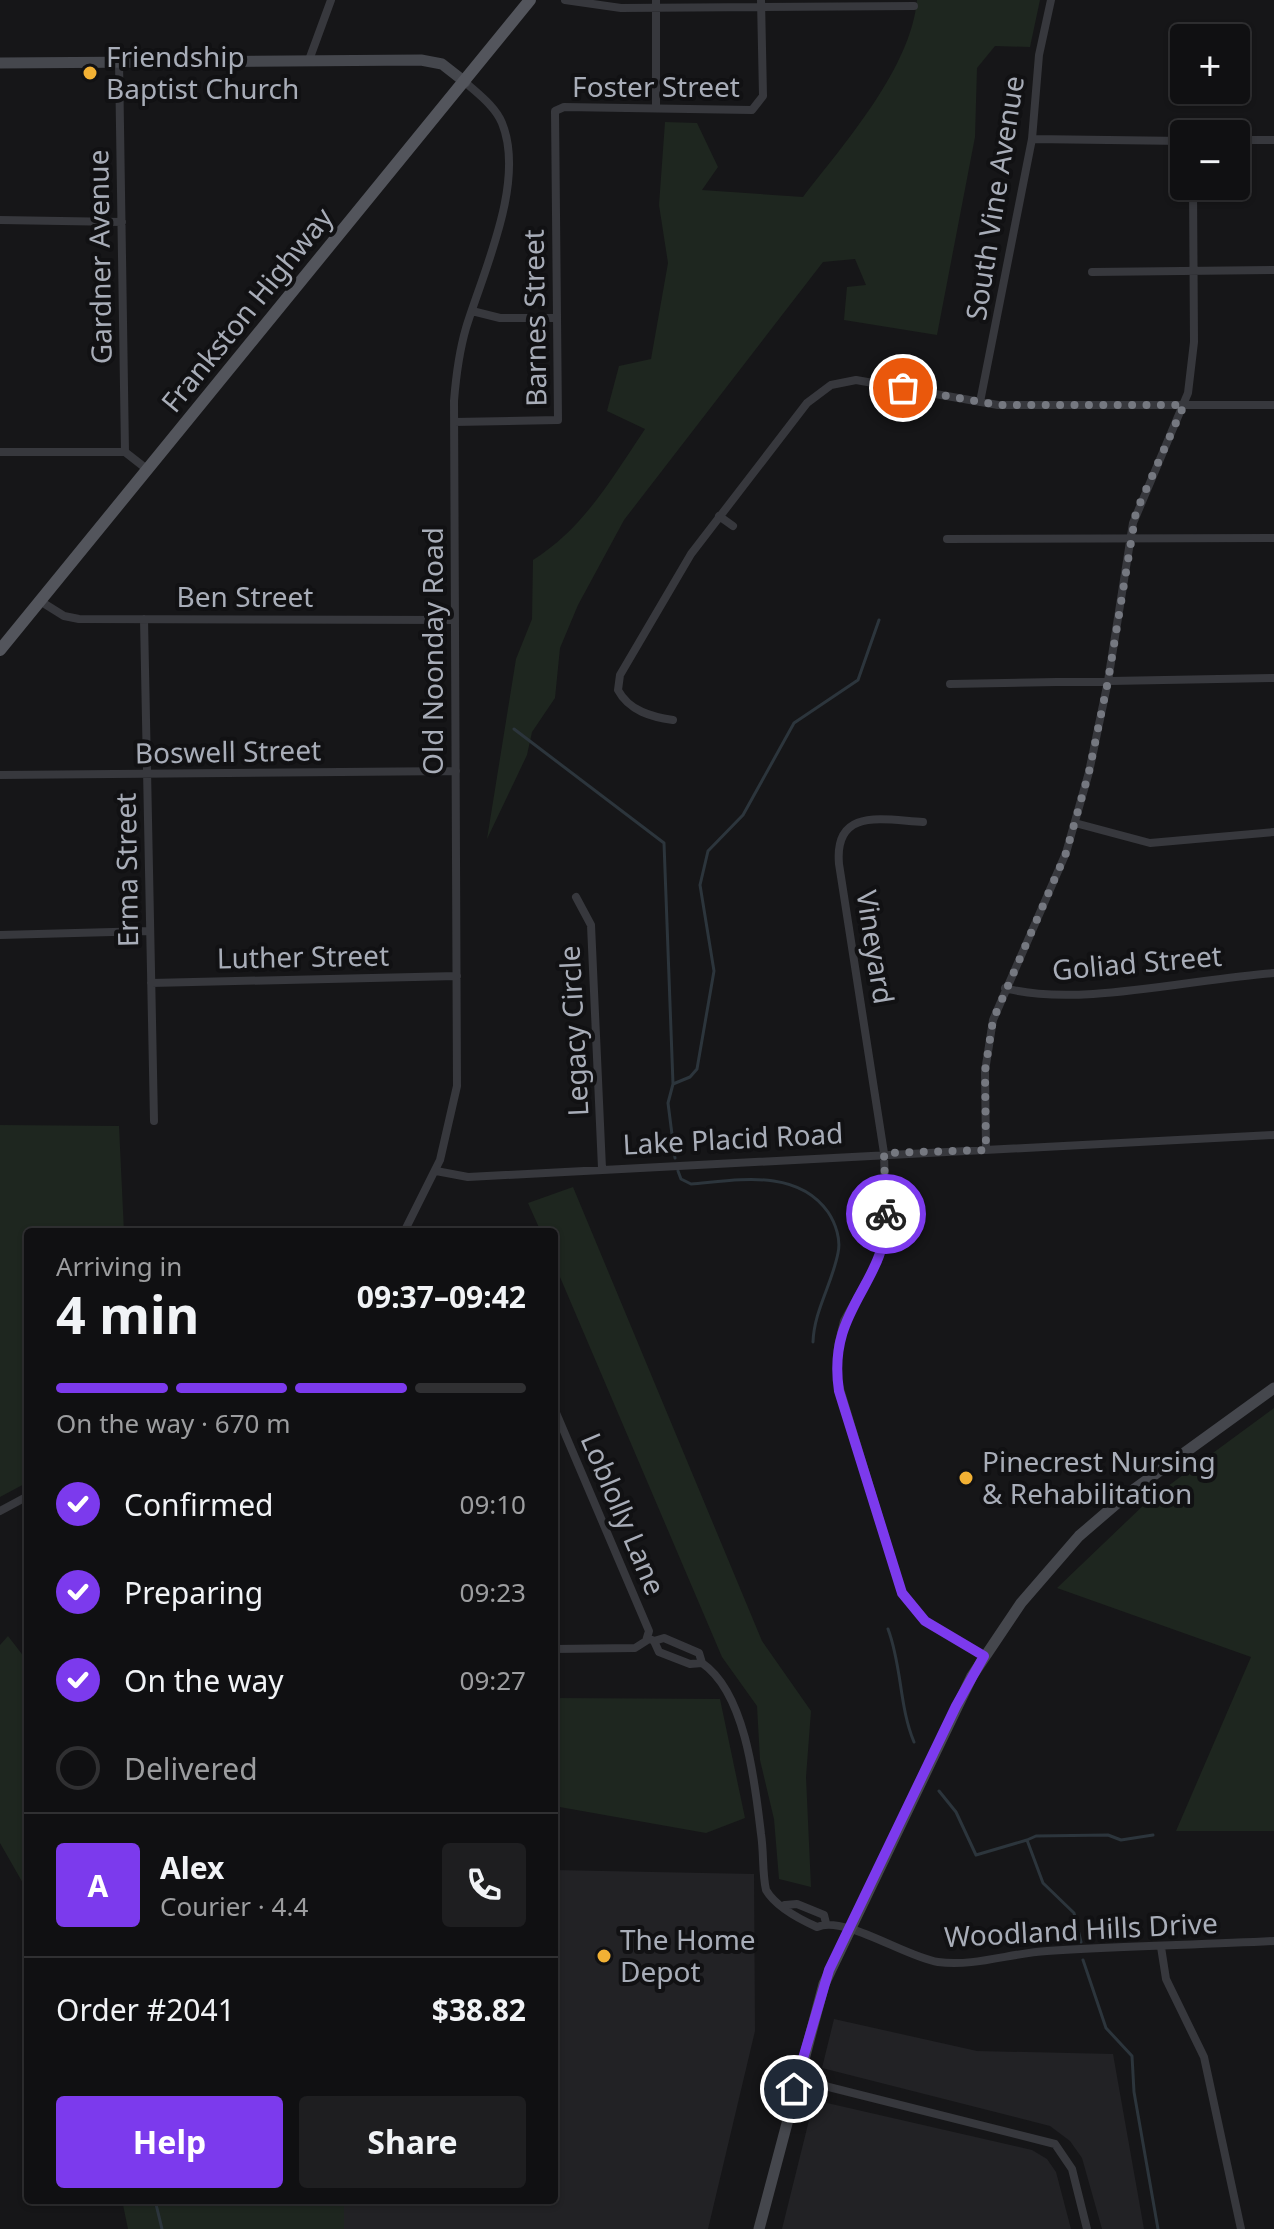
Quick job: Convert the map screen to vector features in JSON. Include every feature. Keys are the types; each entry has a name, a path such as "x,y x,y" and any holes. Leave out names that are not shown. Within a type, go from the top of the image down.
{"main road":[{"name":"Frankston Highway","path":"0,650 530,0"},
{"path":"0,63 430,60 442,64 465,82"},
{"path":"759,2229 819,1996 956,1706 984,1656 1038,1582 1088,1528 1129,1493 1274,1388"}],"street":[{"path":"309,60 331,0"},
{"path":"565,0 605,8 760,3 914,6"},
{"name":"South Vine Avenue","path":"980,402 1032,139 1039,55 1051,0"},
{"name":"Foster Street","path":"555,111 564,107 656,107 742,112 757,106 763,96 764,81 760,3"},
{"path":"656,4 656,107"},
{"name":"Gardner Avenue","path":"119,61 125,452"},
{"name":"Old Noonday Road","path":"406,1228 436,1171 455,1102 456,372 472,311 498,234 507,148 496,113 465,82"},
{"name":"Barnes Street","path":"454,422 558,420 555,111"},
{"path":"1032,139 1170,141"},
{"path":"1250,140 1274,140"},
{"path":"986,1150 987,1056 993,1020 1061,868 1075,823 1108,681 1130,539 1143,493 1184,405 1193,353 1193,200"},
{"path":"0,220 122,222"},
{"path":"1092,272 1274,270"},
{"path":"472,311 500,318 557,318"},
{"path":"673,720 649,715 628,703 620,693 617,682 684,565 719,516 807,403 831,385 870,381 1008,406 1274,405"},
{"path":"0,452 125,452 148,470"},
{"path":"719,516 733,526"},
{"path":"947,539 1274,538"},
{"name":"Ben Street","path":"40,601 71,618 455,620"},
{"name":"Erma Street","path":"144,619 154,1121"},
{"path":"950,684 1274,678"},
{"name":"Boswell Street","path":"0,775 456,771"},
{"name":"Vineyard","path":"884,1153 839,864 839,839 843,831 856,823 923,822"},
{"path":"1075,823 1150,843 1274,832"},
{"name":"Legacy Circle","path":"576,897 591,925 602,1168"},
{"path":"0,935 150,931"},
{"name":"Goliad Street","path":"1005,988 1031,995 1079,994 1274,973"},
{"name":"Luther Street","path":"151,983 457,976"},
{"name":"Lake Placid Road","path":"436,1171 468,1177 1274,1135"},
{"path":"884,1153 885,1237 878,1261 840,1333 837,1358 839,1391 902,1593 925,1621 984,1656"},
{"name":"Loblolly Lane","path":"558,1417 651,1639"},
{"path":"0,1511 24,1498"},
{"name":"Loblolly Lane","path":"558,1649 630,1649 651,1639 664,1638 699,1653 702,1663 719,1676 729,1691 752,1773 765,1885 769,1895 785,1905 790,1915 817,1927 826,1923 849,1928"},
{"path":"651,1639 659,1652 690,1664 702,1663"},
{"name":"Woodland Hills Drive","path":"849,1928 905,1952 957,1963 1043,1951 1274,1941"},
{"path":"1161,1947 1166,1979 1204,2057 1241,2229"},
{"path":"797,2079 1055,2144 1072,2169 1087,2229"}],"shaded area":[{"path":"917,0 1040,0 1030,47 995,46 977,68 975,137 937,335 844,320 847,287 866,285 855,259 823,262 624,520 578,605 560,648 555,698 532,732 527,755 487,839 516,659 532,619 533,560 582,517 609,484 645,429 607,411 619,366 651,359 668,263 659,205 665,122 697,123 718,167 702,190 803,197 856,129 889,78 912,26"},
{"path":"0,1125 119,1126 124,1228 24,1228 24,1484 0,1497"},
{"path":"573,1187 762,1641 811,1711 806,1777 811,1887 779,1879 774,1819 760,1760 757,1706 722,1657 558,1272 558,1228 539,1228 528,1203"},
{"path":"1274,1408 1274,1831 1176,1831 1251,1657 1057,1588 1149,1500"},
{"path":"8,1636 24,1657 24,1885 0,1843 0,1645"},
{"path":"558,1698 720,1699 745,1818 706,1833 558,1807"},
{"path":"558,1870 754,1874 755,2031 708,2229 344,2229 344,2204 558,2204"},
{"path":"834,2019 977,2051 1113,2054 1144,2229 1102,2229 1082,2158 1070,2141 1050,2126 822,2068"},
{"path":"814,2100 1032,2150 1047,2159 1056,2172 1071,2229 782,2229"},
{"path":"123,2204 344,2204 344,2229 128,2229"}],"waterway":[{"path":"673,1084 690,1077 697,1069 714,971 700,885 708,851 743,815 794,723 858,680 879,620"},
{"path":"514,729 664,843 673,1084 668,1103 675,1158"},
{"path":"678,1171 681,1179 691,1184 747,1180 783,1183 800,1188 828,1212 837,1232 839,1248 816,1319 813,1342"},
{"path":"888,1629 914,1742"},
{"path":"939,1791 956,1812 976,1855 1027,1840 1043,1883 1074,1913 1081,1942"},
{"path":"1027,1840 1036,1836 1108,1835 1121,1840 1153,1835"},
{"path":"1083,1960 1106,2028 1132,2056 1134,2092 1158,2229"},
{"path":"156,2204 162,2229"}],"way so far":[{"path":"886,1214 884,1153 986,1150 985,1071 996,1008 1037,924 1066,853 1089,772 1108,681 1136,512 1184,405 998,405 903,388"}],"place":[{"name":"Friendship Baptist Church","path":"90,73"},
{"name":"Pinecrest Nursing & Rehabilitation","path":"966,1478"},
{"name":"The Home Depot","path":"604,1956"}],"route":[{"path":"794,2089 813,2014 829,1970 956,1706 984,1656 938,1631 914,1610 902,1593 839,1391 837,1358 840,1333 881,1254 886,1214"}]}
